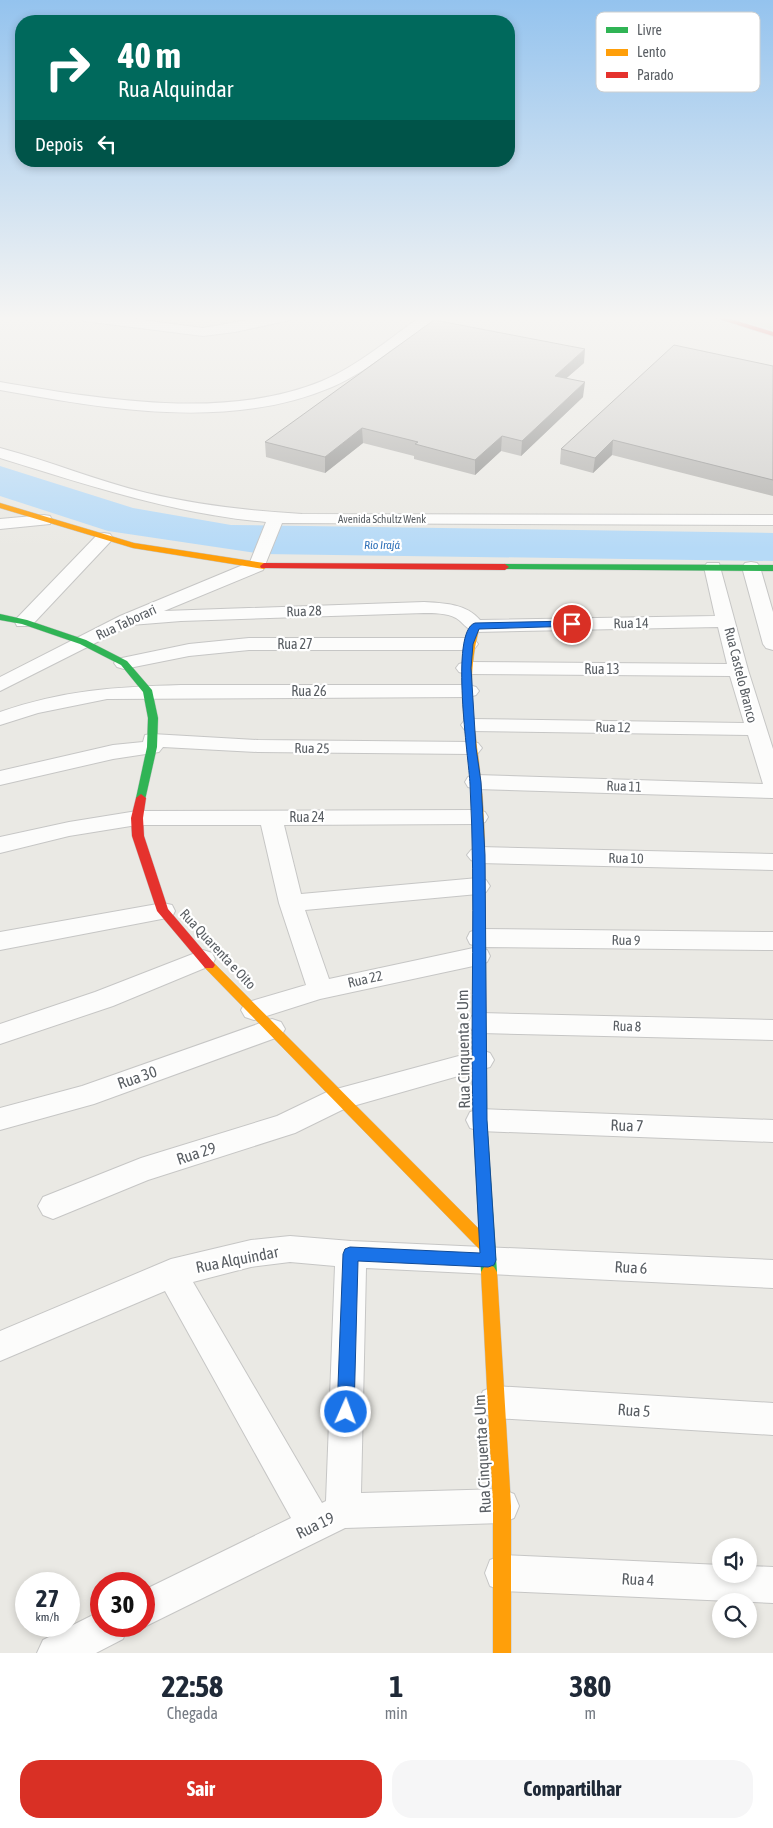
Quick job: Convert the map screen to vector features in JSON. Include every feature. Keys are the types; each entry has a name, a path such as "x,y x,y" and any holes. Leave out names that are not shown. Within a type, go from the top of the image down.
{"main road":[{"path":"0,505 44,520 133,545 258,562 773,568"},
{"name":"Rua Quarenta e Oito","path":"0,617 24,622 82,642 124,663 148,692 153,718 152,743 136,818 138,836 163,911 203,958 338,1100 488,1253"},
{"name":"Rua Cinquenta e Um","path":"475,626 468,644 466,668 469,691 471,748 476,782 479,855 480,1120 502,1506 502,1653"}],"street":[{"path":"49,394 84,400 137,405 186,406 270,402 301,394"},
{"name":"Avenida Schultz Wenk","path":"0,452 120,491 178,505 275,521 773,520"},
{"path":"0,524 44,520"},
{"path":"258,562 275,521"},
{"path":"24,622 104,538"},
{"name":"Rua Taborari","path":"0,685 127,620 258,562"},
{"name":"Rua Castelo Branco","path":"713,567 738,670 773,783"},
{"path":"751,567 773,644"},
{"name":"Rua 28","path":"127,620 181,615 435,608 453,611 466,616 475,626"},
{"name":"Rua 14","path":"475,626 727,621"},
{"name":"Rua 27","path":"124,663 189,650 249,644 468,644"},
{"name":"Rua 13","path":"466,668 738,670"},
{"name":"Rua 26","path":"0,719 31,708 73,698 107,693 469,691"},
{"name":"Rua 12","path":"470,725 755,729"},
{"name":"Rua 25","path":"0,778 152,743 471,748"},
{"name":"Rua 11","path":"476,782 773,791"},
{"name":"Rua 24","path":"0,845 69,829 136,818 477,817"},
{"path":"270,818 291,904 320,990"},
{"name":"Rua 10","path":"479,855 773,862"},
{"path":"291,904 478,886"},
{"path":"0,941 163,911"},
{"name":"Rua 9","path":"479,947 773,941"},
{"name":"Rua 22","path":"263,1019 320,990 479,947"},
{"path":"0,1034 104,999 203,958"},
{"name":"Rua 30","path":"0,1119 84,1096 263,1019"},
{"name":"Rua 8","path":"481,1023 773,1030"},
{"name":"Rua 29","path":"53,1206 141,1170 285,1125 338,1100 481,1060"},
{"name":"Rua 7","path":"480,1120 773,1131"},
{"name":"Rua Alquindar","path":"0,1346 81,1309 171,1273 222,1258 292,1249 350,1254 488,1253"},
{"name":"Rua 6","path":"488,1253 773,1274"},
{"path":"329,1518 350,1254"},
{"path":"171,1273 329,1518"},
{"name":"Rua 5","path":"495,1402 773,1419"},
{"name":"Rua 19","path":"155,1604 329,1518 502,1506"},
{"name":"Rua 4","path":"503,1573 773,1585"},
{"path":"56,1653 90,1636"}],"water":[{"name":"Rio Irajá","path":"0,466 133,508 231,525 773,533 773,561 263,554 108,531 0,496"}],"building":[{"path":"331,394 572,394 522,441 502,436 475,460 415,444 418,442 362,428 325,457 265,442"},
{"path":"621,394 773,394 773,480 613,440 595,458 561,449"}],"traffic: fast":[{"path":"505,567 773,568"},
{"path":"0,617 24,622 83,642 124,663 148,692 153,718 152,747 141,798"},
{"path":"479,890 480,1120 489,1272"}],"traffic: slow":[{"path":"0,505 133,545 264,566"},
{"path":"475,626 466,664 466,684 468,724 477,796 479,890"},
{"path":"209,965 487,1247"},
{"path":"489,1272 502,1506 502,1653"}],"traffic: jam":[{"path":"264,566 505,567"},
{"path":"141,798 137,818 138,836 163,911 209,965"}],"route":[{"path":"346,1412 350,1254 488,1260 480,1120 479,855 476,782 471,748 469,691 466,668 468,644 475,626 572,624"}]}
